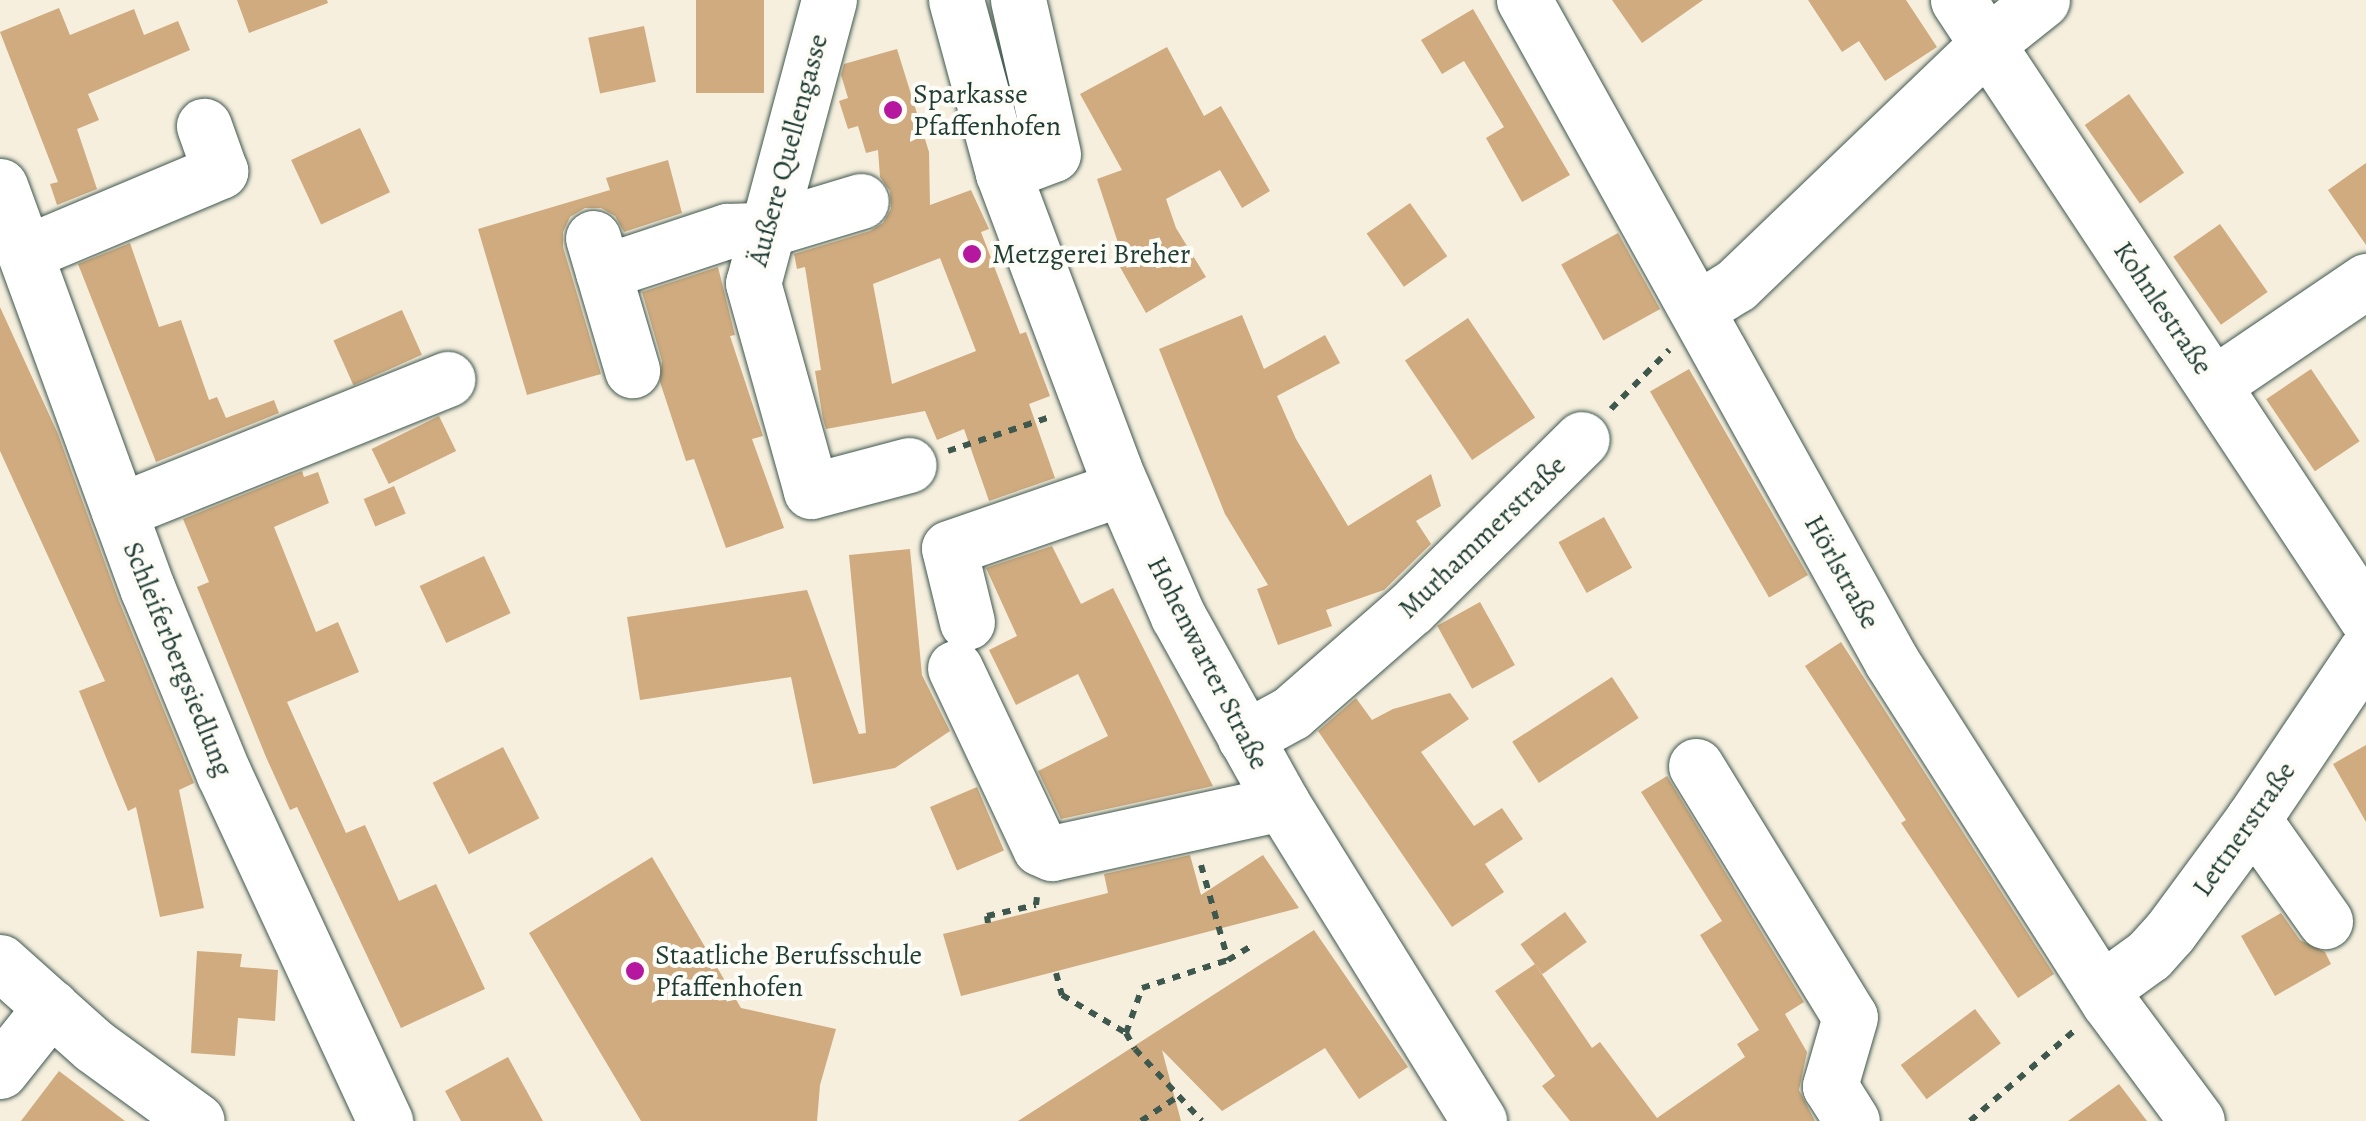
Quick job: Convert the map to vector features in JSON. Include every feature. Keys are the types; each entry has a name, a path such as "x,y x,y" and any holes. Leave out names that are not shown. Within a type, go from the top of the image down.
{"street":[{"name":"Äußere Quellengasse","path":"829,0 753,283 811,491 909,465"},
{"name":"Hohenwarter Straße","path":"956,0 1003,173 1122,488 1178,616 1282,803 1477,1120"},
{"path":"1003,173 1054,154 1018,0"},
{"name":"Hörlstraße","path":"1524,0 1701,312 1892,662 2105,995 2197,1121"},
{"path":"1701,312 1736,285 1973,22 2042,0"},
{"name":"Kohnlestraße","path":"1973,22 2366,617"},
{"path":"25,253 220,171 204,126"},
{"name":"Schleiferbergsiedlung","path":"0,186 120,511 224,774 385,1121"},
{"path":"632,370 598,255 727,232 765,230 862,202"},
{"path":"2214,384 2366,281"},
{"path":"120,511 447,380"},
{"name":"Murhammerstraße","path":"1245,738 1291,713 1411,608 1582,439"},
{"path":"1122,488 950,548 961,645 1040,848 1052,854 1282,803"},
{"name":"Lettnerstraße","path":"2105,995 2169,933 2253,819 2366,651"},
{"path":"1696,766 1850,1017 1830,1086 1852,1121"},
{"path":"2253,819 2324,921"},
{"path":"0,962 94,1046 197,1121"},
{"path":"0,1071 51,1007"}],"path":[{"name":"Murhammerstraße","path":"1582,439 1701,312"},
{"path":"909,465 1089,403"},
{"path":"1202,864 1228,960"},
{"path":"1126,1033 1142,988 1228,960 1253,946"},
{"path":"1056,972 1062,995 1126,1033 1177,1097 1202,1121"},
{"path":"1970,1121 2105,995"},
{"path":"1141,1121 1177,1097"}],"building":[{"path":"237,0 327,0 328,3 249,33"},
{"path":"696,0 764,0 764,93 696,93"},
{"path":"1612,0 1703,0 1642,43"},
{"path":"1808,0 1906,0 1937,47 1885,81 1859,41 1842,52"},
{"path":"59,8 70,35 134,9 144,35 178,21 190,50 88,94 99,120 77,129 97,189 57,205 50,184 58,182 0,32"},
{"path":"1473,9 1570,175 1522,202 1486,138 1504,127 1464,61 1442,74 1421,40"},
{"path":"644,26 656,82 600,94 588,38"},
{"path":"1167,47 1204,116 1221,106 1270,191 1242,208 1220,170 1166,199 1176,228 1206,277 1146,313 1120,267 1125,264 1097,179 1122,170 1080,94"},
{"path":"897,49 929,152 930,205 971,190 989,229 981,232 1020,334 1026,332 1050,396 1029,404 1055,478 989,501 964,429 937,440 925,411 826,429 815,371 821,370 805,267 797,269 794,254 870,231 883,223 891,209 890,191 880,177 878,150 866,153 858,126 848,129 839,101 848,98 841,75 844,64","holes":["940,258 976,351 892,384 873,284"]},
{"path":"2129,94 2184,173 2140,204 2085,125"},
{"path":"360,128 390,192 321,224 291,160"},
{"path":"668,160 682,213 624,232 615,216 601,208 585,208 570,217 563,232 563,247 601,374 527,395 478,229 610,190 606,178"},
{"path":"2366,163 2366,245 2328,190"},
{"path":"1410,203 1447,256 1404,287 1367,233"},
{"path":"2220,224 2268,292 2221,325 2173,257"},
{"path":"1618,233 1660,309 1603,341 1561,265"},
{"path":"130,243 159,327 181,320 209,400 217,397 226,418 274,400 279,413 156,462 78,264"},
{"path":"718,267 735,335 730,336 763,436 752,439 784,528 726,548 694,459 686,461 660,382 662,361 642,292"},
{"path":"0,307 58,434 119,601 194,783 179,790 204,908 160,917 136,807 128,811 79,691 105,681 0,451"},
{"path":"402,310 422,355 353,385 333,341"},
{"path":"1242,315 1264,369 1325,335 1340,363 1277,396 1296,439 1348,526 1431,474 1441,506 1416,521 1431,544 1384,590 1326,610 1332,626 1278,645 1257,589 1268,585 1225,514 1159,349"},
{"path":"1468,318 1535,417 1472,460 1405,360"},
{"path":"1689,369 1808,575 1769,598 1650,392"},
{"path":"2311,369 2360,441 2315,471 2266,399"},
{"path":"439,416 456,451 389,484 372,449"},
{"path":"302,471 304,477 318,472 329,503 274,527 316,632 338,622 359,672 287,702 346,833 365,825 399,901 436,884 485,989 401,1028 297,807 290,810 266,757 197,587 209,582 183,519"},
{"path":"394,486 406,514 375,527 364,499"},
{"path":"1604,517 1632,568 1587,593 1559,542"},
{"path":"1052,546 1081,604 1113,588 1213,786 1061,819 1038,771 1108,736 1078,674 1016,705 989,650 1017,636 986,568"},
{"path":"910,549 922,675 950,731 895,768 813,784 791,677 640,700 627,617 807,590 859,734 866,733 849,555"},
{"path":"484,556 511,613 446,643 420,586"},
{"path":"1480,602 1515,665 1472,689 1437,626"},
{"path":"1841,642 2054,974 2018,998 1901,823 1906,820 1805,666"},
{"path":"1612,677 1639,718 1539,783 1512,742"},
{"path":"1450,693 1469,719 1421,752 1474,826 1502,808 1523,839 1485,864 1504,892 1452,927 1318,731 1356,698 1372,720 1393,709"},
{"path":"2366,745 2366,822 2333,764"},
{"path":"503,747 539,818 469,854 433,783"},
{"path":"1667,776 1804,1002 1785,1014 1807,1052 1799,1090 1815,1121 1570,1121 1542,1086 1555,1076 1495,991 1535,964 1592,1048 1600,1042 1657,1118 1745,1057 1737,1044 1759,1030 1700,935 1722,921 1641,792"},
{"path":"977,787 1004,851 957,870 930,807"},
{"path":"1190,855 1201,895 1263,855 1299,908 961,996 943,934 1108,893 1104,874"},
{"name":"Staatliche Berufsschule Pfaffenhofen","path":"652,857 741,1008 836,1029 820,1085 817,1121 641,1121 529,933"},
{"path":"1565,912 1587,942 1542,974 1521,944"},
{"path":"2281,913 2300,940 2325,952 2331,964 2275,996 2241,936"},
{"path":"1314,930 1408,1067 1359,1099 1325,1048 1222,1111 1162,1050 1181,1121 1018,1121"},
{"path":"197,951 242,954 240,967 278,970 275,1021 238,1018 235,1056 191,1053"},
{"path":"1975,1009 2001,1043 1927,1099 1901,1065"},
{"path":"508,1057 543,1121 461,1121 445,1091"},
{"path":"59,1071 125,1121 21,1121"},
{"path":"2119,1084 2147,1121 2068,1121"}],"place":[{"name":"Sparkasse Pfaffenhofen","path":"893,110"},
{"name":"Metzgerei Breher","path":"972,254"},
{"name":"Staatliche Berufsschule Pfaffenhofen","path":"635,971"}]}
